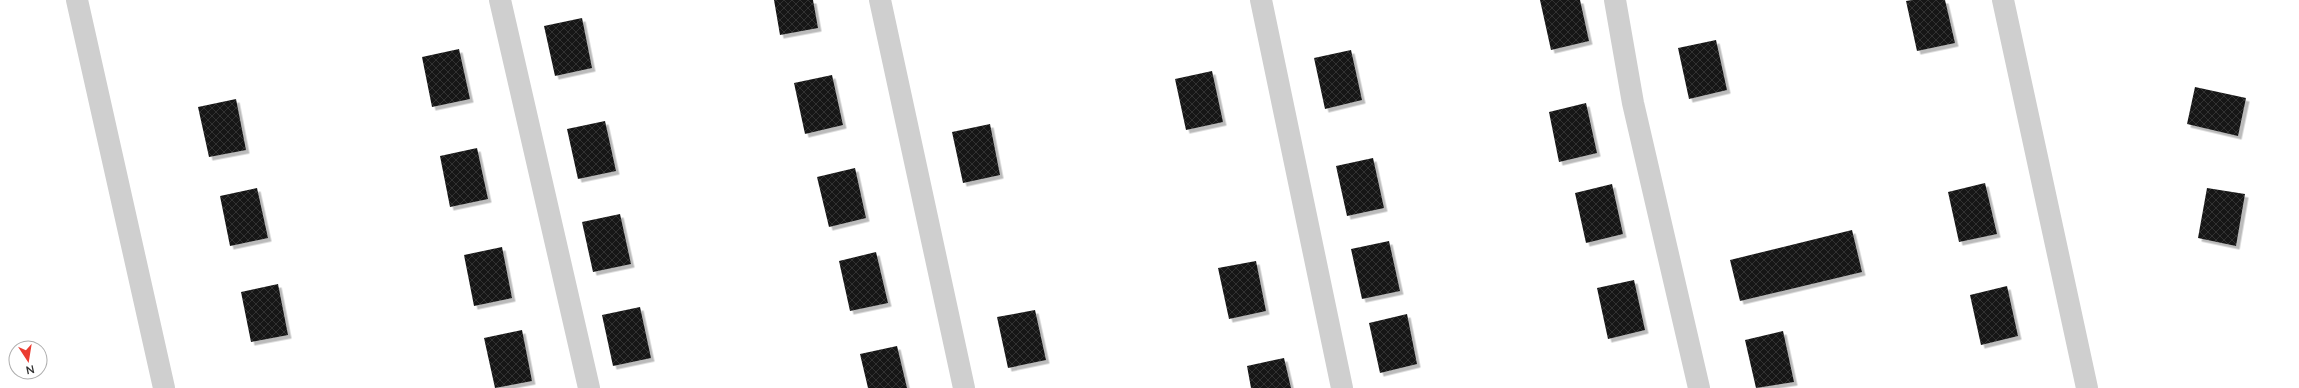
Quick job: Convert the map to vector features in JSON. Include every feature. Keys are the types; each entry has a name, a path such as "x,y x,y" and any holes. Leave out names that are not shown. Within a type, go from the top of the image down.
{"street":[{"path":"77,0 164,388"},
{"path":"500,0 589,388"},
{"path":"880,0 964,388"},
{"path":"1261,0 1342,388"},
{"path":"1615,0 1633,103 1699,388"},
{"path":"2003,0 2087,388"}],"building":[{"path":"774,0 813,0 818,28 780,35"},
{"path":"1540,0 1580,0 1589,41 1551,50"},
{"path":"1945,0 1955,43 1917,51 1906,1"},
{"path":"582,18 592,68 555,76 544,26"},
{"path":"1716,40 1727,90 1689,99 1678,48"},
{"path":"459,49 470,99 432,107 422,57"},
{"path":"1351,50 1362,100 1325,109 1314,58"},
{"path":"1212,71 1223,122 1186,130 1175,79"},
{"path":"832,75 843,125 805,134 794,83"},
{"path":"2195,87 2246,98 2238,136 2187,124"},
{"path":"236,99 246,150 209,157 198,107"},
{"path":"1586,103 1597,153 1559,162 1549,112"},
{"path":"605,121 616,171 578,179 567,129"},
{"path":"990,124 1000,175 963,183 952,132"},
{"path":"477,148 488,199 450,207 440,156"},
{"path":"1373,158 1384,208 1347,216 1336,166"},
{"path":"855,168 866,218 829,227 817,177"},
{"path":"1985,183 1997,234 1959,242 1948,192"},
{"path":"1612,184 1623,234 1586,243 1575,193"},
{"path":"257,188 268,238 230,246 220,196"},
{"path":"2207,188 2245,194 2236,246 2198,238"},
{"path":"620,214 631,264 593,272 582,222"},
{"path":"1852,230 1862,272 1740,301 1730,260"},
{"path":"1389,241 1400,291 1362,299 1351,249"},
{"path":"502,247 512,298 474,306 464,255"},
{"path":"876,252 888,303 850,311 839,261"},
{"path":"1256,261 1266,311 1229,319 1218,268"},
{"path":"1634,280 1645,330 1608,339 1597,288"},
{"path":"278,284 288,335 251,342 241,292"},
{"path":"2007,286 2018,336 1981,345 1970,295"},
{"path":"640,307 651,358 613,366 602,315"},
{"path":"1035,310 1046,360 1008,368 997,317"},
{"path":"1407,314 1417,364 1380,373 1369,323"},
{"path":"522,330 532,381 495,388 484,338"},
{"path":"1783,331 1794,382 1756,388 1745,340"},
{"path":"897,346 907,388 868,388 860,354"},
{"path":"1284,358 1291,388 1251,388 1247,366"}]}
